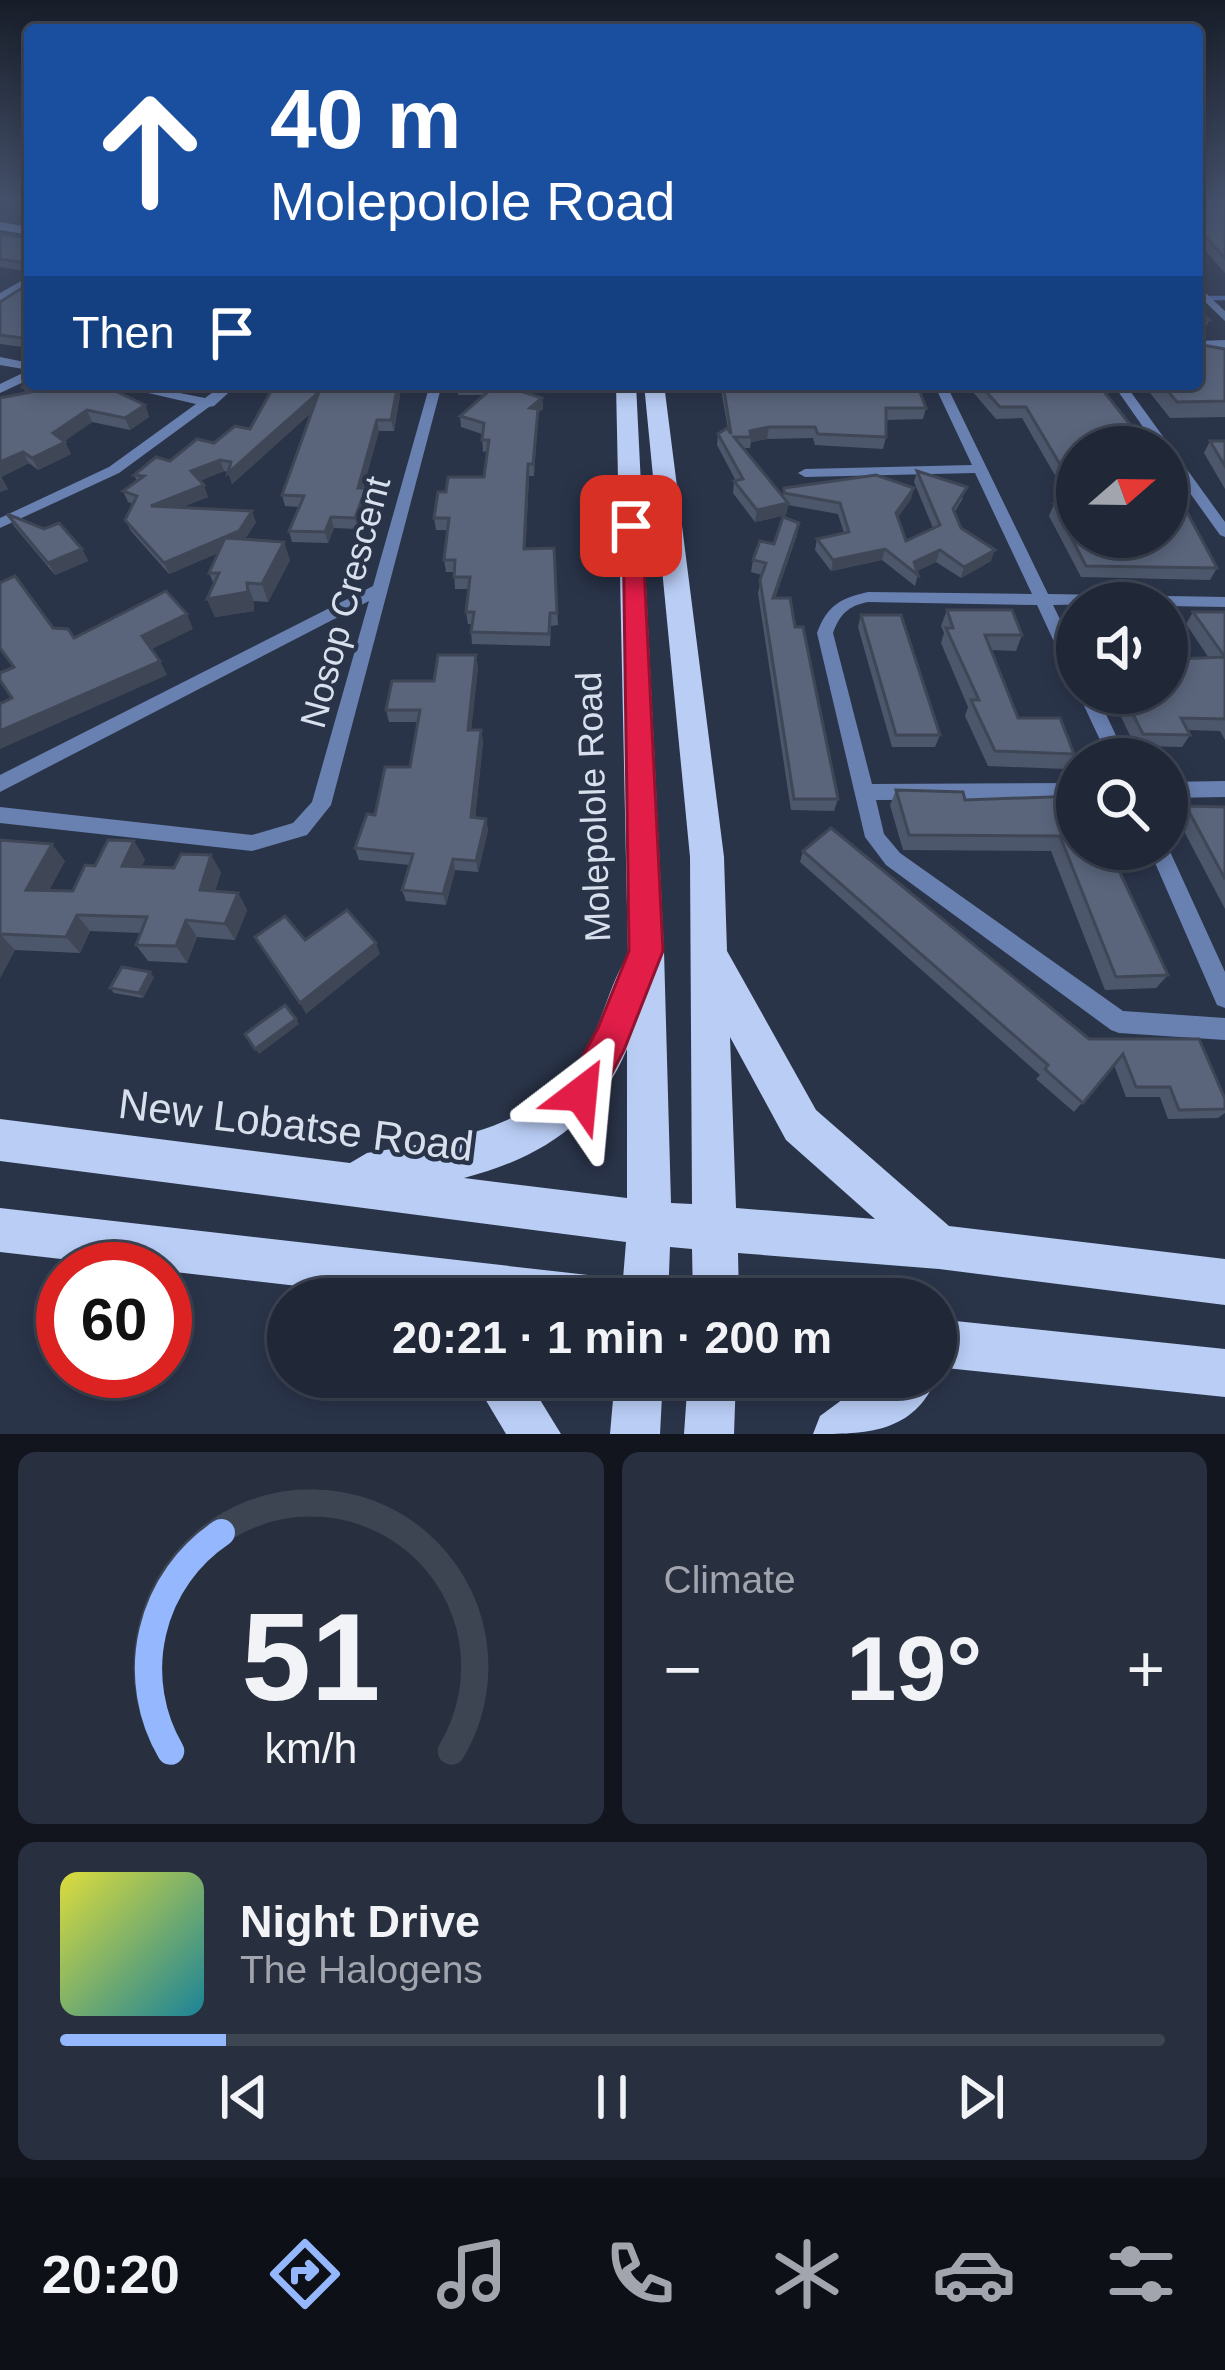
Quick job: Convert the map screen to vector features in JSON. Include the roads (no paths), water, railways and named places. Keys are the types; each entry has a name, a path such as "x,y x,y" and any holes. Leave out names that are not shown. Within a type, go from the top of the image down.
{"main road":[{"name":"Molepolole Road","path":"626,390 646,951 650,1222 646,1278"},
{"path":"655,390 706,856 716,1278"},
{"path":"711,947 737,1012 801,1125 939,1246"},
{"path":"338,1179 482,1154 540,1127 581,1094 612,1038 646,951"},
{"name":"New Lobatse Road","path":"0,1140 338,1179 650,1222 717,1226"},
{"path":"717,1226 939,1246 1225,1282"},
{"path":"0,1230 401,1278"},
{"path":"340,1272 351,1278"},
{"path":"957,1353 1225,1373"},
{"path":"511,1398 536,1434"},
{"path":"635,1434 638,1398"},
{"path":"709,1434 711,1398"},
{"path":"838,1434 885,1398"}],"street":[{"path":"1203,296 1225,318"},
{"path":"144,390 210,404"},
{"path":"0,524 114,470 225,390"},
{"name":"Nosop Crescent","path":"0,815 252,843 300,829 321,805 434,390"},
{"path":"943,390 1056,627"},
{"path":"1123,390 1149,426"},
{"path":"806,472 977,469"},
{"path":"1188,480 1225,532"},
{"path":"0,784 379,589"},
{"path":"1225,602 868,597 845,601 833,610 825,633 874,837 892,859 1100,1012 1139,1028 1225,1029"},
{"path":"1188,790 1225,789"},
{"path":"862,792 1056,791"},
{"path":"1170,870 1216,955 1225,997"}],"waterway":[{"path":"1203,298 1225,298"}]}
